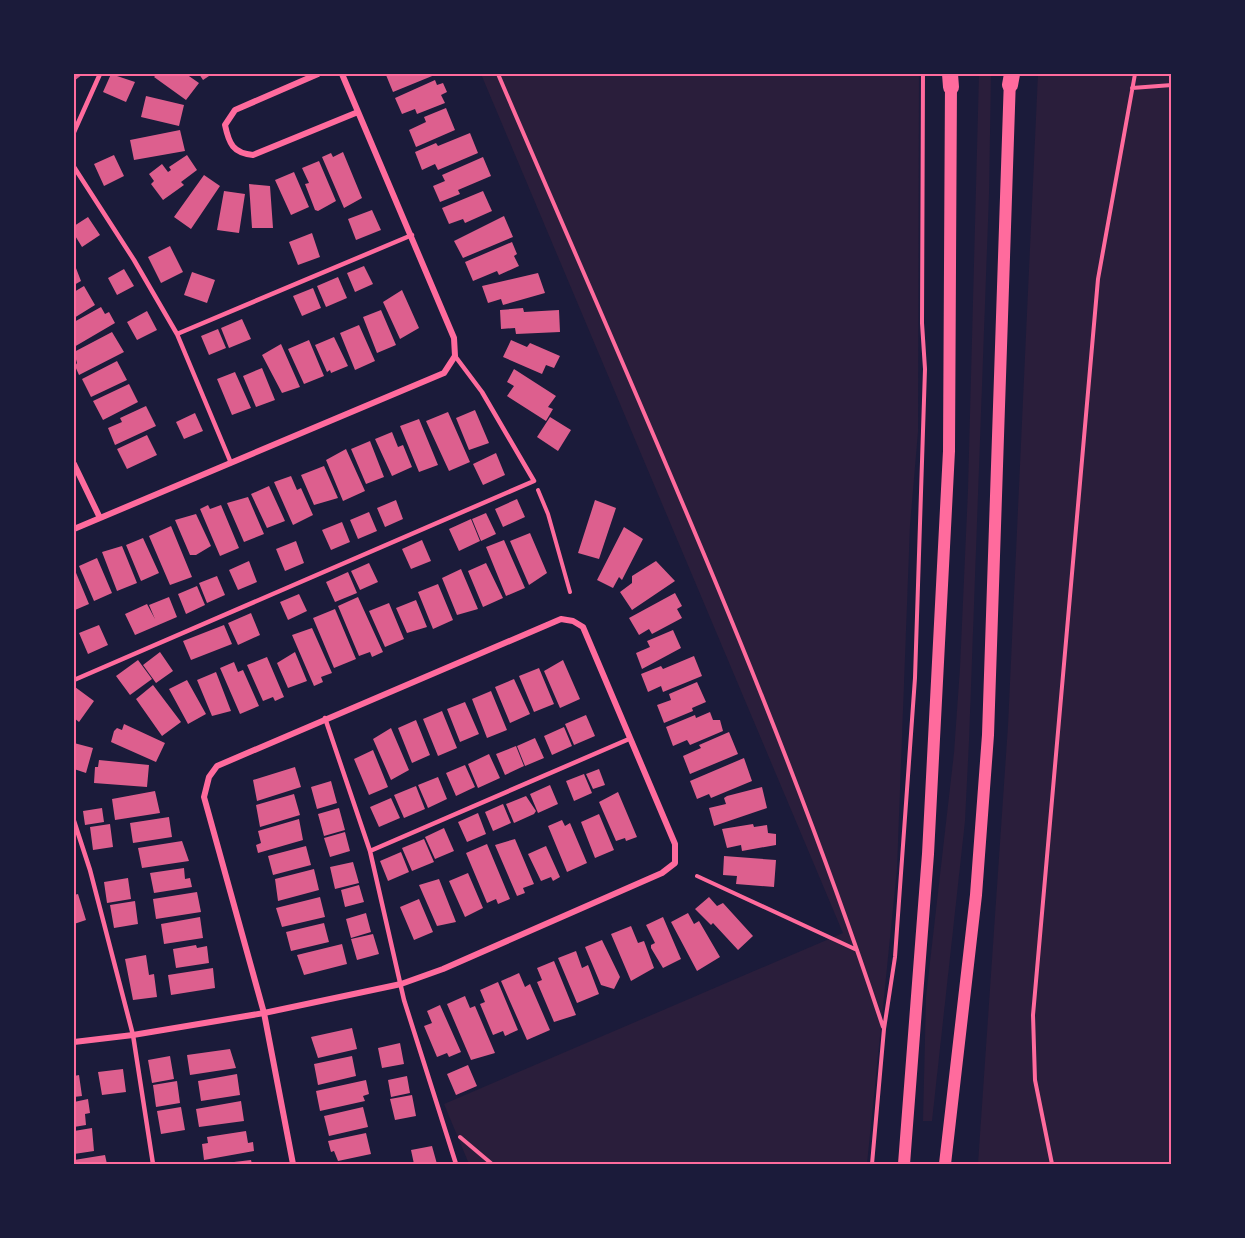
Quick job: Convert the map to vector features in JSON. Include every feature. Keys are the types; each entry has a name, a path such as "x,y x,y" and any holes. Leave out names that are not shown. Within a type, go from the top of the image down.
{"main road":[{"path":"945,1164 976,895 988,735 1011,77"},
{"path":"904,1164 928,854 949,451 951,78"}],"street":[{"path":"318,74 235,110 225,125 228,143 239,153 253,155 358,112"},
{"path":"74,529 444,373 455,356 454,338 342,74"},
{"path":"74,464 100,518"},
{"path":"74,1042 133,1035 264,1013 401,984 443,969 662,873 675,863 675,844 583,627 573,621 561,619 326,718 217,766 209,777 204,797 264,1013 293,1164"}],"lane":[{"path":"74,132 100,74"},
{"path":"74,166 134,260 177,334 231,463"},
{"path":"177,334 412,235"},
{"path":"74,680 534,481 482,392 455,356"},
{"path":"326,718 370,851 401,984 441,1125 456,1164"},
{"path":"370,851 629,740"},
{"path":"74,821 90,870 133,1035 153,1164"}],"path":[{"path":"498,74 754,675 858,950 884,1029"},
{"path":"872,1164 884,1029 895,957 915,678 925,380 922,323 923,74"},
{"path":"1052,1164 1035,1080 1033,1015 1098,279 1135,74"},
{"path":"1132,88 1172,85"},
{"path":"534,481 548,514 570,592"},
{"path":"697,876 858,950"},
{"path":"441,1125 467,1141 492,1164"}],"shaded area":[{"path":"481,74 919,74 918,432 910,525 897,869 867,1164 469,1164 444,1104 843,933"},
{"path":"979,74 991,74 989,194 965,821 932,1121 923,1121 926,997 954,753 960,668 968,490"},
{"path":"1038,74 1171,74 1171,1164 978,1164 1008,726"}],"building":[{"path":"74,74 83,74 74,81"},
{"path":"111,74 135,82 126,102 103,92"},
{"path":"157,74 186,74 199,83 186,100 154,77"},
{"path":"199,74 212,74 203,80"},
{"path":"437,74 393,92 386,75"},
{"path":"435,80 437,85 443,83 447,92 441,95 445,103 417,114 415,109 402,114 395,98"},
{"path":"146,96 184,105 179,126 141,117"},
{"path":"446,108 455,130 416,147 409,130 426,122 424,117"},
{"path":"180,130 185,151 134,160 130,140"},
{"path":"470,133 478,153 438,170 435,164 422,170 415,152 436,143 438,146"},
{"path":"343,152 362,198 344,208 322,157 331,153 333,157"},
{"path":"114,155 124,176 104,186 94,164"},
{"path":"187,155 197,170 181,182 184,185 163,200 151,184 154,181 149,174 162,164 168,172 171,170 169,167"},
{"path":"483,157 491,176 458,190 460,194 440,202 433,186 445,181 442,175"},
{"path":"319,161 336,201 318,211 315,210 305,184 309,183 302,168"},
{"path":"294,172 309,207 291,215 275,180"},
{"path":"204,175 220,186 191,229 174,217"},
{"path":"249,184 270,186 273,228 252,228"},
{"path":"224,191 245,194 239,233 217,230"},
{"path":"483,191 492,211 465,223 463,219 449,224 442,208"},
{"path":"372,210 381,230 356,240 348,219"},
{"path":"504,216 513,237 463,258 454,241"},
{"path":"88,217 100,235 82,247 74,234 74,226"},
{"path":"312,233 320,257 298,265 289,242"},
{"path":"512,242 517,254 514,256 519,266 499,275 497,271 473,281 465,262"},
{"path":"170,246 183,272 161,283 148,257"},
{"path":"74,263 81,281 74,285"},
{"path":"364,266 373,284 355,292 347,273"},
{"path":"124,269 134,286 117,295 108,278"},
{"path":"192,272 215,280 207,303 184,295"},
{"path":"538,273 545,293 503,305 501,299 488,303 482,286"},
{"path":"338,277 347,298 326,307 317,286"},
{"path":"84,286 95,305 74,318 74,292"},
{"path":"313,288 321,308 302,316 293,296"},
{"path":"402,290 419,328 400,339 383,302"},
{"path":"101,307 105,314 109,312 115,323 74,347 74,322"},
{"path":"523,308 524,312 559,310 560,332 516,334 515,328 501,329 500,310"},
{"path":"381,310 396,345 377,353 363,317"},
{"path":"147,311 157,330 137,340 127,322"},
{"path":"242,319 251,339 229,348 221,328"},
{"path":"359,325 375,361 355,370 340,333"},
{"path":"218,329 226,348 209,355 201,336"},
{"path":"112,332 124,352 79,375 75,366 77,363 74,352"},
{"path":"334,337 348,366 331,373 330,370 327,372 315,345"},
{"path":"309,340 324,376 304,384 288,349"},
{"path":"511,340 527,347 530,343 560,356 554,368 546,365 542,374 503,357"},
{"path":"281,344 300,387 282,393 262,355"},
{"path":"117,361 127,380 91,397 82,379"},
{"path":"262,368 275,400 256,407 243,376"},
{"path":"514,369 556,396 548,407 553,409 546,421 507,396 514,386 507,382"},
{"path":"235,372 251,408 232,415 217,379"},
{"path":"129,384 138,402 103,420 93,401"},
{"path":"146,406 156,426 115,445 108,428 122,422 120,418"},
{"path":"475,410 489,443 469,450 456,418"},
{"path":"448,412 470,462 449,471 426,421"},
{"path":"195,413 203,431 184,439 176,422"},
{"path":"550,417 571,430 558,451 537,437"},
{"path":"419,419 438,465 419,472 400,426"},
{"path":"392,432 398,447 403,445 412,467 392,476 375,439"},
{"path":"147,435 157,455 127,469 117,449"},
{"path":"370,441 384,477 366,484 351,449"},
{"path":"346,449 365,491 343,501 326,460"},
{"path":"496,453 505,475 483,485 473,464"},
{"path":"324,466 338,498 314,505 301,475"},
{"path":"291,476 297,490 301,488 313,515 293,525 274,482"},
{"path":"269,486 285,521 267,528 251,494"},
{"path":"248,497 264,534 244,542 227,503"},
{"path":"517,499 525,517 503,527 495,509"},
{"path":"396,500 403,519 385,527 377,508"},
{"path":"595,500 616,508 599,559 578,553"},
{"path":"208,505 210,509 221,505 239,548 220,556 200,509"},
{"path":"369,512 377,531 358,539 350,520"},
{"path":"486,513 496,534 481,541 472,519"},
{"path":"196,514 211,546 196,555 190,555 175,520"},
{"path":"471,519 480,541 459,551 449,529"},
{"path":"342,522 350,542 331,550 322,530"},
{"path":"171,526 192,577 170,585 149,536"},
{"path":"624,527 643,539 622,580 619,577 613,588 597,580"},
{"path":"530,533 547,573 529,585 510,541"},
{"path":"143,538 159,573 141,581 126,545"},
{"path":"422,540 431,561 411,569 402,549"},
{"path":"504,540 525,588 506,596 486,547"},
{"path":"296,541 304,563 285,571 276,549"},
{"path":"122,546 137,583 117,591 102,552"},
{"path":"97,558 112,593 94,601 79,566"},
{"path":"249,561 257,582 238,590 229,570"},
{"path":"656,561 675,581 632,610 620,592 632,583 632,576"},
{"path":"369,563 378,582 360,590 351,571"},
{"path":"486,563 503,598 483,607 468,571"},
{"path":"74,568 89,604 75,610 74,607"},
{"path":"461,569 478,609 457,615 442,578"},
{"path":"348,572 357,593 335,602 326,582"},
{"path":"217,576 225,595 207,603 199,583"},
{"path":"438,584 453,620 433,629 418,592"},
{"path":"197,586 205,605 186,614 178,594"},
{"path":"675,593 682,606 677,609 682,618 652,634 649,629 639,635 629,618"},
{"path":"299,594 307,611 288,620 280,602"},
{"path":"169,597 177,617 135,635 125,614 147,604 155,619 149,605"},
{"path":"358,597 383,652 372,657 370,652 359,656 338,606"},
{"path":"416,600 427,627 407,633 396,608"},
{"path":"389,603 404,639 385,647 369,611"},
{"path":"335,609 356,659 334,668 313,618"},
{"path":"251,613 260,635 238,645 228,623"},
{"path":"99,625 108,645 88,654 79,633"},
{"path":"224,625 232,644 191,660 183,641"},
{"path":"312,628 332,673 321,677 323,682 314,686 292,635"},
{"path":"673,630 681,648 642,669 636,653 650,647 647,641"},
{"path":"160,652 173,671 156,683 143,665"},
{"path":"295,652 307,681 288,688 277,663"},
{"path":"694,656 702,676 663,692 661,686 648,692 641,674 661,666 663,669"},
{"path":"267,657 284,697 275,701 273,697 263,701 247,665"},
{"path":"138,660 152,679 130,695 116,676"},
{"path":"563,660 580,699 560,708 544,671"},
{"path":"234,662 238,672 243,670 259,706 240,714 220,668"},
{"path":"539,668 554,704 534,712 519,676"},
{"path":"216,672 231,711 212,716 197,680"},
{"path":"514,679 530,714 510,723 495,687"},
{"path":"187,680 206,714 188,724 169,689"},
{"path":"697,682 706,702 692,708 693,711 664,723 657,705 671,700 669,694"},
{"path":"153,685 181,722 162,736 136,699"},
{"path":"75,687 94,701 79,722 74,718"},
{"path":"491,691 507,730 487,738 472,699"},
{"path":"465,702 479,734 460,742 447,709"},
{"path":"442,711 457,748 438,756 423,719"},
{"path":"710,712 713,720 720,720 723,731 690,745 687,740 673,746 666,727 695,715 696,718"},
{"path":"586,715 595,736 574,745 565,724"},
{"path":"416,720 430,755 412,763 398,728"},
{"path":"124,724 165,743 156,762 111,742 114,731 117,728 122,730"},
{"path":"564,727 572,746 552,755 544,736"},
{"path":"391,728 409,770 391,780 373,739"},
{"path":"729,732 738,754 690,774 683,756 701,748 699,745"},
{"path":"535,738 544,758 525,766 517,746"},
{"path":"74,743 93,748 86,773 74,769"},
{"path":"516,746 524,766 505,775 496,754"},
{"path":"373,750 388,787 369,795 354,759"},
{"path":"489,754 500,778 478,788 468,764"},
{"path":"744,758 752,781 711,798 709,794 697,799 690,781"},
{"path":"99,760 149,765 147,787 94,783 95,767 98,767"},
{"path":"465,765 475,787 456,796 446,773"},
{"path":"295,767 301,787 257,801 253,780"},
{"path":"599,769 605,785 593,789 586,774"},
{"path":"584,774 592,793 574,801 566,781"},
{"path":"438,777 447,799 428,808 418,785"},
{"path":"331,781 337,803 317,809 311,787"},
{"path":"550,785 558,804 538,813 530,794"},
{"path":"416,786 425,809 404,818 394,795"},
{"path":"762,787 767,808 714,826 709,808 726,804 724,798 727,796"},
{"path":"155,791 160,813 115,820 112,799"},
{"path":"618,792 637,837 626,841 625,838 616,841 599,802"},
{"path":"294,794 300,815 260,827 256,805"},
{"path":"526,796 536,811 514,823 506,804"},
{"path":"391,798 400,818 379,827 370,807"},
{"path":"503,804 511,823 493,831 485,812"},
{"path":"102,808 104,822 85,825 83,811"},
{"path":"339,808 345,830 324,836 318,814"},
{"path":"478,813 486,834 467,842 458,822"},
{"path":"599,814 614,850 595,858 581,822"},
{"path":"169,817 172,837 133,843 130,823"},
{"path":"299,819 303,840 258,853 256,845 261,843 258,831"},
{"path":"562,820 565,826 570,823 587,863 567,872 548,826"},
{"path":"110,824 113,847 93,850 90,827"},
{"path":"753,824 754,827 767,825 768,833 776,834 776,845 742,851 741,845 727,848 722,829"},
{"path":"444,828 454,851 435,859 425,837"},
{"path":"345,832 350,851 330,857 324,838"},
{"path":"424,839 434,862 412,871 402,848"},
{"path":"515,839 534,884 523,888 525,893 517,896 495,845"},
{"path":"182,841 189,861 142,868 138,848"},
{"path":"487,844 510,899 498,904 496,899 487,903 466,853"},
{"path":"306,846 311,865 273,875 268,856"},
{"path":"546,846 560,877 553,881 551,877 541,881 528,854"},
{"path":"401,852 409,872 388,881 380,861"},
{"path":"724,856 776,860 774,887 736,884 737,876 723,875"},
{"path":"353,862 359,883 335,889 330,867"},
{"path":"184,868 185,879 190,878 192,887 154,893 150,873"},
{"path":"314,869 319,890 278,901 275,879"},
{"path":"468,873 483,908 465,917 449,881"},
{"path":"128,878 131,899 107,903 104,882"},
{"path":"439,879 456,922 437,926 419,885"},
{"path":"359,885 364,902 345,907 341,890"},
{"path":"197,892 201,912 156,919 153,899"},
{"path":"78,894 86,920 74,924 74,895"},
{"path":"320,897 325,917 282,927 276,908"},
{"path":"709,897 717,906 723,903 753,936 738,950 713,923 711,925 695,909"},
{"path":"419,899 433,932 414,940 400,907"},
{"path":"135,901 138,924 114,928 110,905"},
{"path":"366,913 371,932 351,938 346,919"},
{"path":"688,913 694,924 699,921 720,957 697,971 671,922"},
{"path":"200,917 203,938 164,944 161,924"},
{"path":"663,917 681,959 663,968 651,948 651,945 655,943 646,925"},
{"path":"324,923 329,942 291,951 286,932"},
{"path":"631,926 638,943 644,941 654,968 631,981 611,934"},
{"path":"373,934 379,954 357,960 351,939"},
{"path":"602,940 620,977 614,989 601,985 585,947"},
{"path":"342,944 347,964 304,975 297,955"},
{"path":"196,945 197,948 207,946 209,963 176,968 173,949"},
{"path":"576,951 582,968 588,965 599,994 577,1003 558,958"},
{"path":"146,955 149,975 154,974 157,997 133,1000 125,959"},
{"path":"554,961 576,1015 554,1022 537,982 542,980 537,968"},
{"path":"213,968 215,988 171,995 168,975"},
{"path":"519,973 525,987 530,984 550,1030 527,1040 501,981"},
{"path":"498,982 518,1030 505,1036 503,1031 493,1035 480,1004 485,1002 480,990"},
{"path":"465,996 470,1008 475,1006 495,1053 471,1060 447,1004"},
{"path":"440,1005 461,1052 449,1057 447,1053 437,1057 424,1026 432,1023 427,1011"},
{"path":"352,1028 357,1049 318,1058 311,1037"},
{"path":"400,1043 404,1064 382,1068 378,1048"},
{"path":"230,1049 236,1068 190,1075 187,1055"},
{"path":"170,1056 174,1079 152,1083 148,1060"},
{"path":"352,1056 356,1076 318,1085 314,1064"},
{"path":"468,1065 477,1086 456,1095 447,1074"},
{"path":"123,1069 126,1092 102,1095 98,1072"},
{"path":"237,1074 240,1095 201,1101 198,1081"},
{"path":"79,1075 82,1096 74,1097 74,1076"},
{"path":"407,1076 410,1093 391,1097 388,1080"},
{"path":"366,1080 369,1094 363,1096 365,1101 320,1111 316,1091"},
{"path":"177,1081 180,1103 156,1107 153,1085"},
{"path":"412,1095 416,1116 395,1120 390,1099"},
{"path":"88,1099 90,1113 85,1114 86,1125 74,1127 74,1102"},
{"path":"241,1101 244,1121 199,1127 196,1109"},
{"path":"181,1107 185,1130 161,1134 157,1111"},
{"path":"363,1107 368,1127 329,1136 324,1116"},
{"path":"92,1128 94,1151 74,1154 74,1131"},
{"path":"246,1131 248,1143 253,1142 254,1151 204,1160 202,1144 208,1143 207,1137"},
{"path":"366,1133 371,1154 338,1161 334,1151 331,1152 328,1141"},
{"path":"432,1146 437,1164 414,1164 411,1150"},
{"path":"105,1155 107,1164 74,1164 74,1160"},
{"path":"251,1160 252,1164 234,1164 234,1162"}]}
